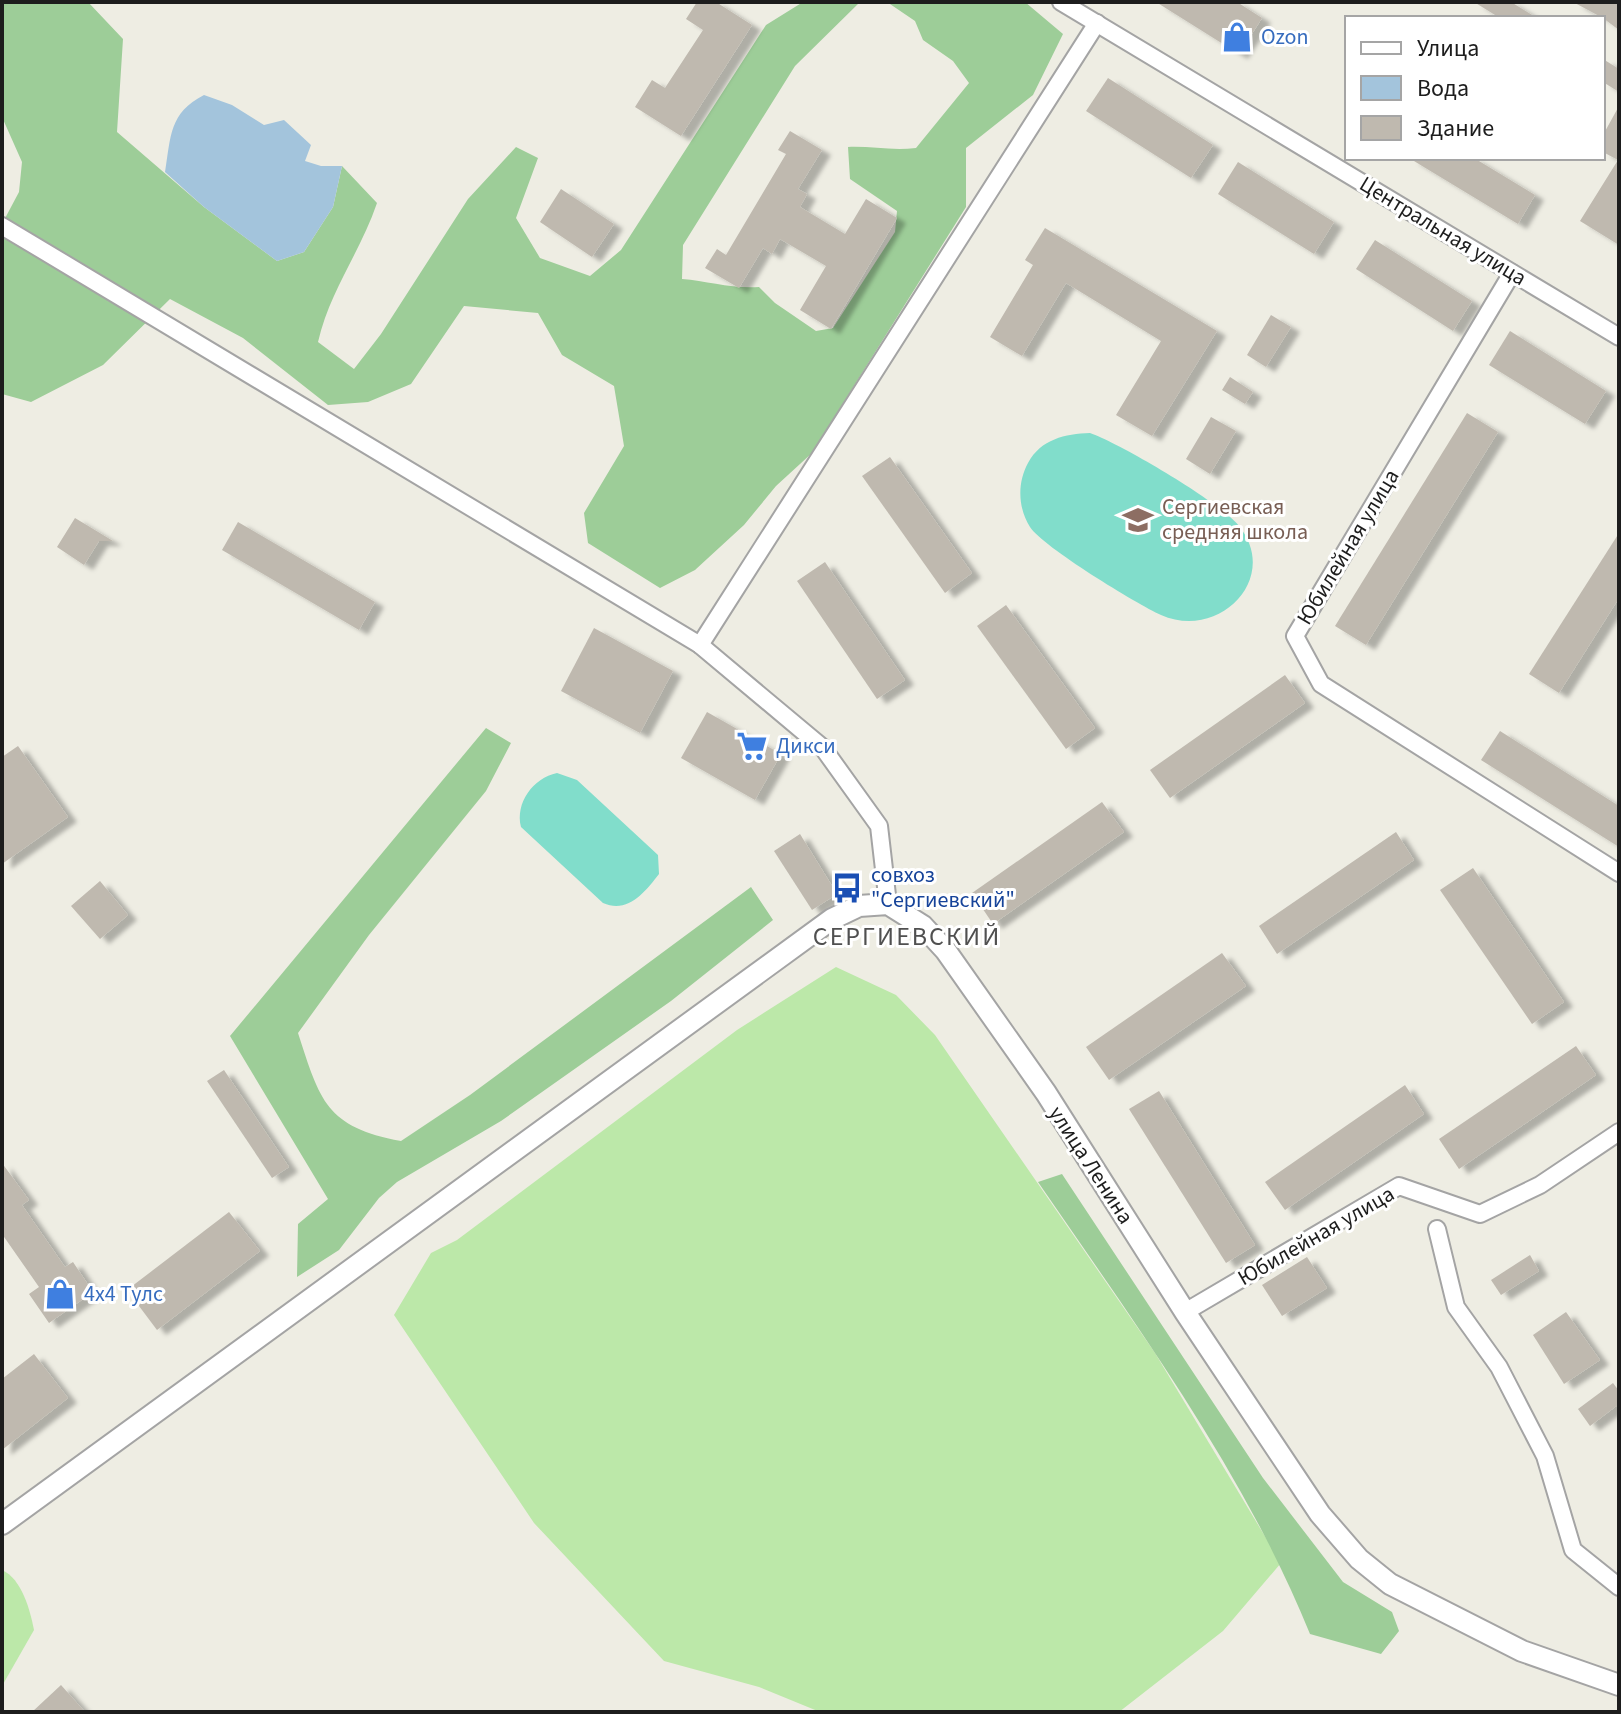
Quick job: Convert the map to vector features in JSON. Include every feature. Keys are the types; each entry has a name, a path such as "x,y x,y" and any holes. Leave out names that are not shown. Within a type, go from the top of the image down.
{"street":[{"name":"Центральная улица","path":"1061,2 1619,337"},
{"path":"700,645 1097,23"},
{"path":"2,226 700,645 823,748 879,826 888,904 859,906 832,919 2,1524"},
{"name":"Юбилейная улица","path":"1512,273 1295,636 1321,684 1619,873"},
{"name":"улица Ленина","path":"888,904 923,926 946,951 1046,1093 1185,1312 1320,1514 1359,1559 1390,1584 1522,1651 1619,1685"},
{"name":"Юбилейная улица","path":"1185,1312 1399,1186 1480,1214 1540,1185 1619,1132"},
{"path":"1437,1229 1456,1307 1499,1367 1545,1456 1573,1550 1619,1587"}],"green space":[{"path":"2,2 88,2 123,39 117,132 204,207 277,261 304,252 333,207 342,166 377,203 337,288 318,342 354,369 381,334 468,199 516,147 538,158 516,218 540,258 590,276 621,250 766,25 803,2 860,2 795,66 683,245 682,279 759,287 775,303 816,331 833,328 895,232 897,211 850,179 848,147 916,148 969,83 953,61 923,40 915,21 887,2 1025,2 1063,34 1033,95 966,148 966,207 812,453 776,486 744,525 695,570 660,588 588,543 584,513 624,446 614,386 562,355 538,313 464,306 411,384 368,402 328,405 243,338 170,299 103,365 31,402 2,394 2,224 19,192 22,162 2,117"},
{"path":"486,728 511,743 486,791 369,935 298,1033 320,1093 341,1119 356,1128 401,1141 470,1095 751,887 773,920 671,1001 501,1121 397,1182 379,1198 339,1250 297,1277 298,1224 328,1199 230,1036"},
{"path":"836,967 896,995 935,1035 1155,1353 1281,1563 1223,1631 1119,1712 820,1712 759,1687 664,1661 534,1523 394,1315 431,1253 457,1240 737,1030"},
{"path":"1062,1174 1263,1478 1343,1582 1392,1612 1399,1631 1381,1654 1310,1634 1284,1574 1221,1458 1150,1345 1038,1182"},
{"path":"2,1570 20,1588 34,1630 2,1686"}],"shaded area":[{"path":"1090,433 1169,475 1212,503 1239,526 1250,546 1253,566 1248,584 1238,600 1222,612 1204,619 1183,621 1161,615 1071,561 1030,527 1020,495 1022,479 1033,455 1054,439"},
{"path":"557,773 577,780 658,855 659,874 635,899 620,906 603,903 521,827 521,809 528,793 540,780"}],"water":[{"path":"204,95 232,105 264,125 284,120 311,145 305,161 321,166 342,166 333,207 304,252 277,261 204,207 165,172 178,118"}],"building":[{"path":"697,2 716,2 752,25 681,136 635,107 652,80 665,88 703,30 686,19"},
{"path":"1156,2 1237,2 1262,18 1239,54"},
{"path":"1474,2 1511,2 1534,16 1497,16"},
{"path":"1573,2 1619,2 1619,30 1605,20 1605,16"},
{"path":"1605,60 1619,69 1619,92 1605,83"},
{"path":"1108,78 1213,145 1191,178 1086,111"},
{"path":"1619,106 1619,245 1580,221 1618,160 1605,153 1605,131"},
{"path":"790,131 822,150 798,189 807,194 800,207 845,234 866,199 897,218 831,329 800,310 826,266 780,239 772,254 763,248 739,288 705,268 717,249 726,255 786,154 778,150"},
{"path":"1412,160 1477,160 1535,195 1518,224"},
{"path":"1238,162 1334,222 1314,254 1218,194"},
{"path":"561,189 614,224 592,257 540,222"},
{"path":"1045,228 1217,331 1152,436 1116,415 1161,341 1066,283 1022,356 990,337 1033,265 1025,260"},
{"path":"1375,240 1472,301 1453,331 1356,269"},
{"path":"1271,315 1291,327 1266,367 1247,355"},
{"path":"1510,331 1606,391 1585,424 1489,365"},
{"path":"1230,377 1253,392 1245,404 1222,390"},
{"path":"1467,413 1498,432 1366,645 1335,626"},
{"path":"1211,417 1236,431 1210,474 1186,459"},
{"path":"890,457 972,573 945,593 862,476"},
{"path":"75,518 113,541 99,541 84,565 57,547"},
{"path":"238,522 375,602 359,630 222,550"},
{"path":"1619,533 1619,598 1559,693 1529,674"},
{"path":"825,562 905,680 877,699 797,581"},
{"path":"1006,605 1095,728 1066,749 977,626"},
{"path":"594,628 673,671 640,733 561,691"},
{"path":"1285,675 1305,703 1170,798 1150,770"},
{"path":"707,712 781,754 755,800 681,758"},
{"path":"1500,731 1619,806 1619,847 1481,760"},
{"path":"18,746 68,817 2,864 2,757"},
{"path":"1102,802 1124,832 993,924 972,893"},
{"path":"1396,832 1414,860 1277,954 1259,926"},
{"path":"800,834 837,894 812,910 774,851"},
{"path":"1473,868 1564,1002 1532,1024 1440,890"},
{"path":"100,881 128,915 100,939 71,906"},
{"path":"1222,953 1246,986 1109,1080 1086,1047"},
{"path":"1576,1046 1596,1075 1459,1169 1439,1139"},
{"path":"224,1070 289,1167 272,1178 207,1081"},
{"path":"1405,1085 1424,1114 1285,1210 1265,1182"},
{"path":"1159,1091 1255,1245 1226,1263 1129,1109"},
{"path":"2,1163 29,1200 22,1205 65,1267 73,1262 93,1292 49,1323 29,1294 39,1287 2,1234"},
{"path":"229,1212 260,1251 157,1330 127,1290"},
{"path":"1530,1255 1539,1271 1501,1295 1491,1280"},
{"path":"1307,1257 1327,1288 1282,1316 1262,1285"},
{"path":"1566,1312 1600,1360 1564,1384 1533,1335"},
{"path":"34,1354 68,1398 2,1450 2,1379"},
{"path":"1613,1383 1619,1391 1619,1404 1590,1426 1578,1409"},
{"path":"61,1685 85,1712 32,1712"}],"place":[{"name":"Ozon","path":"1237,37"},
{"name":"Сергиевская средняя школа","path":"1138,520"},
{"name":"Дикси","path":"752,746"},
{"name":"совхоз \"Сергиевский\"","path":"847,888"},
{"name":"4x4 Тулс","path":"60,1294"}],"district":[{"name":"СЕРГИЕВСКИЙ","path":"907,936"}]}
